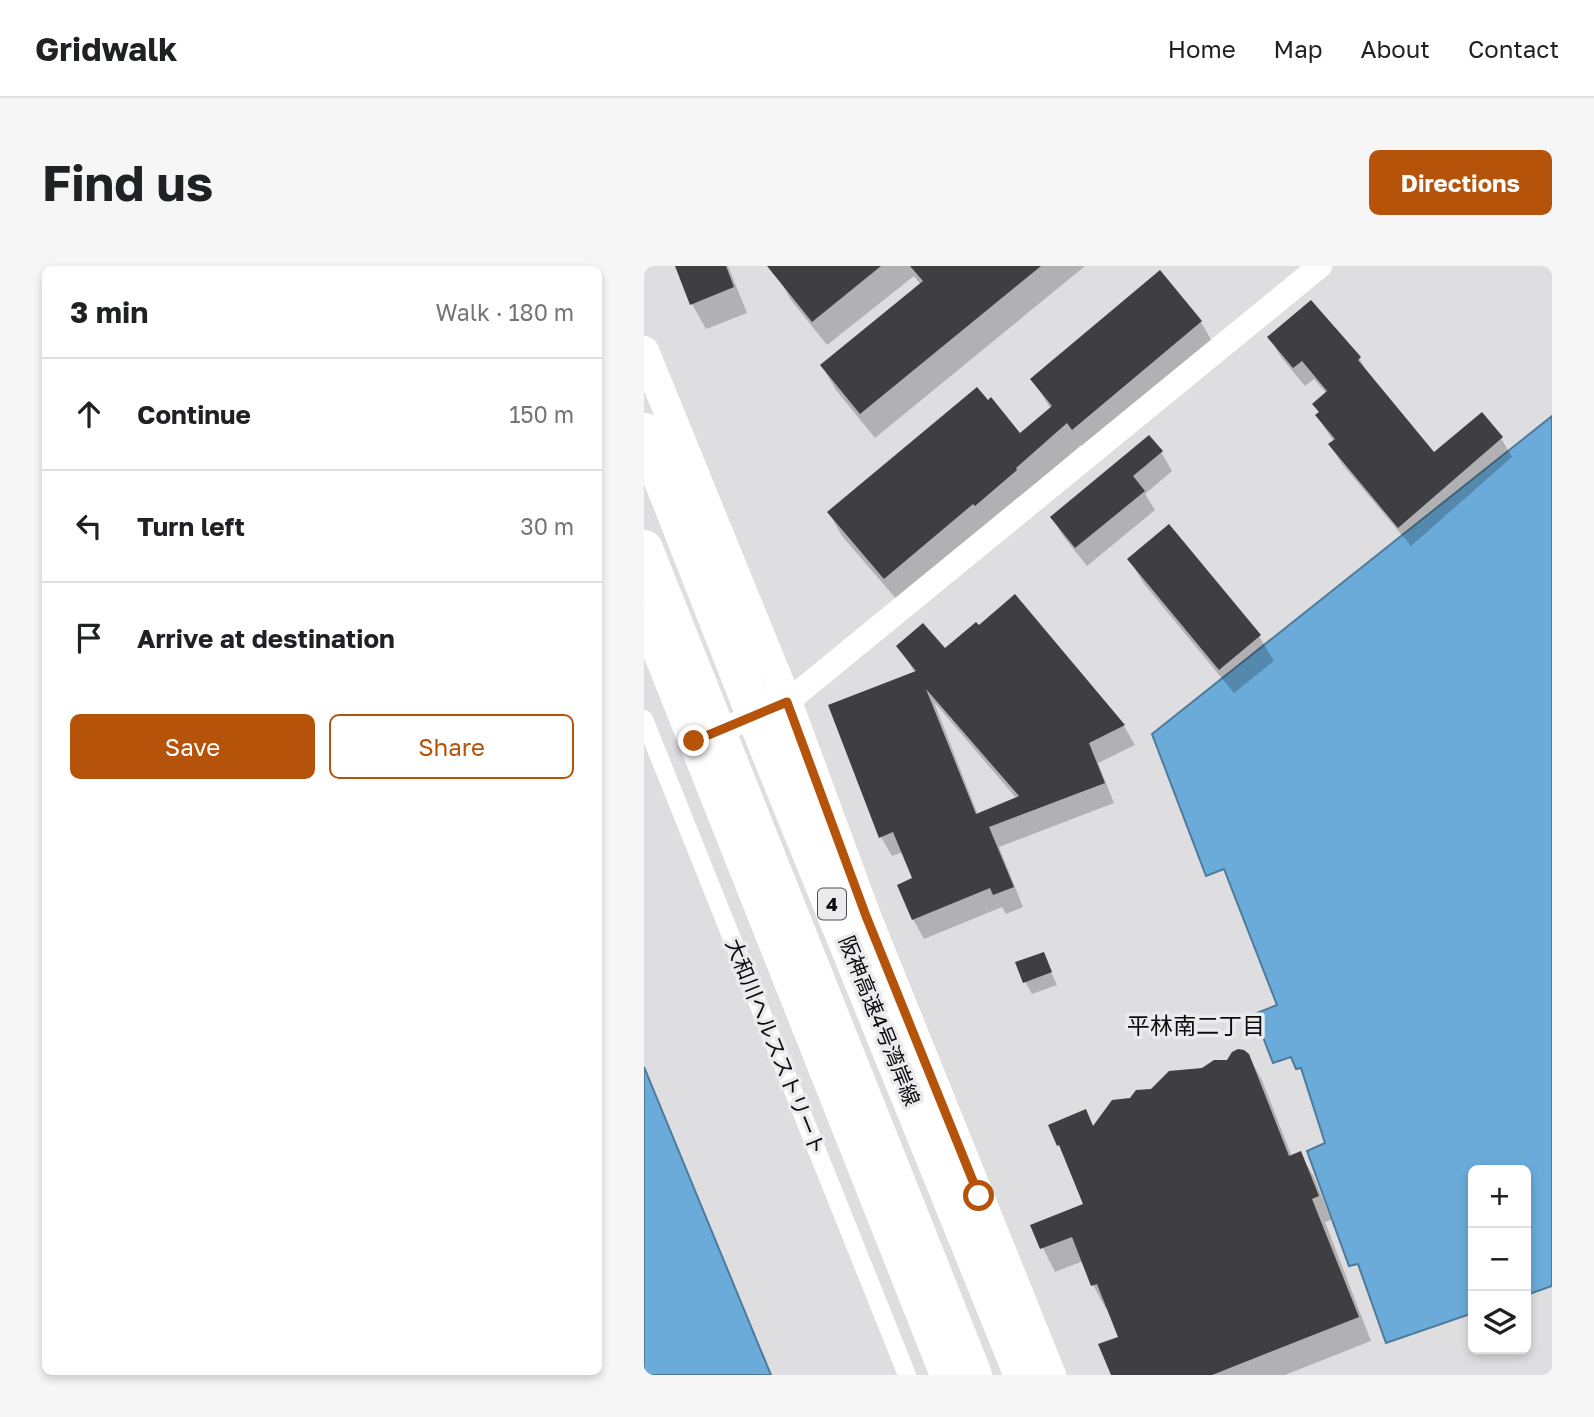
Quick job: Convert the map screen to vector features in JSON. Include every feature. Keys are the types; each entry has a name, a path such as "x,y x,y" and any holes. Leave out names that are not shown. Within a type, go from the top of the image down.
{"highway":[{"name":"阪神高速4号湾岸線","path":"644,432 765,740 1023,1375"},
{"name":"阪神高速4号湾岸線","path":"644,549 973,1375"}],"street":[{"path":"694,741 787,702 1320,266"},
{"path":"644,351 787,702 866,916 1051,1375"},
{"path":"644,617 945,1375"},
{"name":"大和川ヘルスストリート","path":"644,719 907,1375"}],"water":[{"path":"1552,416 1552,1286 1531,1293 1531,1165 1468,1165 1468,1315 1386,1343 1358,1264 1349,1266 1307,1151 1325,1143 1301,1068 1296,1069 1291,1057 1273,1063 1254,1014 1277,1005 1224,869 1206,876 1152,734"},
{"path":"644,1067 771,1375 644,1375"}],"building":[{"path":"675,266 726,266 734,287 690,305"},
{"path":"767,266 881,266 812,322"},
{"path":"910,266 1041,266 860,414 820,365 923,281"},
{"path":"1160,270 1202,321 1072,430 1067,423 975,506 973,504 884,579 827,512 977,387 988,400 991,397 1020,433 1052,406 1030,379"},
{"path":"1311,300 1361,357 1358,360 1434,452 1482,412 1503,437 1398,528 1328,444 1335,439 1315,415 1319,412 1312,404 1327,391 1302,361 1293,368 1267,337"},
{"path":"1149,435 1163,451 1133,476 1145,491 1075,548 1050,517"},
{"path":"1169,524 1261,635 1219,670 1127,559"},
{"path":"1015,594 1125,725 1089,743 1105,783 989,827 1014,887 993,895 990,888 912,920 897,885 912,878 893,832 879,838 828,705 916,671 896,646 923,623 945,648 976,622 979,625","holes":["926,689 1019,796 976,814"]},
{"path":"1044,952 1052,972 1023,983 1015,962"},
{"path":"1238,1049 1249,1054 1289,1156 1301,1151 1319,1196 1312,1199 1359,1317 1212,1375 1111,1375 1098,1344 1118,1337 1097,1284 1091,1286 1072,1237 1040,1249 1030,1225 1083,1204 1048,1125 1086,1109 1093,1126 1112,1100 1130,1098 1136,1090 1151,1089 1169,1071 1202,1068 1214,1060 1227,1060 1232,1052"}],"district":[{"name":"平林南二丁目","path":"1196,1026"}],"route":[{"path":"694,741 787,702 866,916 979,1196"}]}
